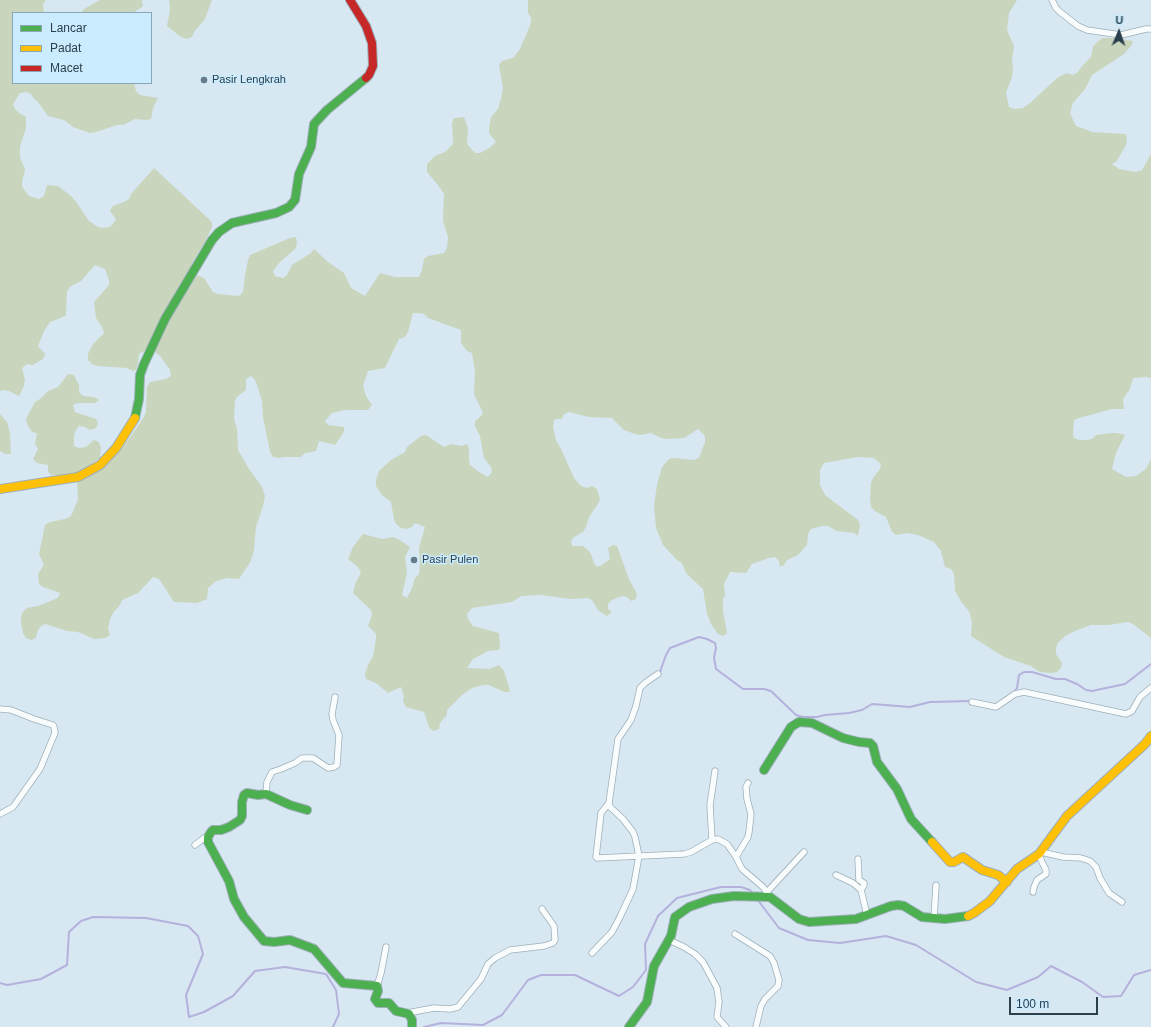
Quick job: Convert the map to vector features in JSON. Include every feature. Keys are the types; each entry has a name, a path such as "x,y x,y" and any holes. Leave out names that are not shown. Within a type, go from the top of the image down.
{"street":[{"path":"0,489 78,477 100,465 116,448 135,418 139,399 140,375 144,364 165,319 212,240 219,232 232,223 276,214 289,207 295,200 299,174 311,147 314,124 327,110 369,75 373,66 372,43 366,26 350,0"},
{"path":"1052,0 1060,12 1078,26 1087,30 1121,35 1151,29"},
{"path":"658,674 645,682 640,688 631,720 618,739 609,803 601,813 596,857 684,854 691,852 712,840 722,840 727,844 736,857 742,869 763,887 767,895 778,902 793,916 804,921 818,922 848,920 891,906 900,905 922,917 960,918 974,913 990,901 1020,866 1040,853 1067,816 1145,744 1151,736"},
{"path":"972,702 995,707 1015,694 1024,692 1126,714 1132,712 1140,697 1151,688"},
{"path":"266,794 266,782 272,772 281,770 302,758 313,758 328,768 337,765 339,735 332,714 334,697"},
{"path":"0,709 11,710 34,720 51,724 54,726 55,733 40,769 13,807 0,814"},
{"path":"764,770 791,727 799,722 812,723 843,738 870,743 873,746 877,762 897,789 911,819 947,860 954,862 961,857 964,857 982,870 998,875 1007,882"},
{"path":"712,840 710,805 716,771"},
{"path":"736,857 748,837 749,832 751,814 747,798 746,787 748,782"},
{"path":"195,845 204,838 208,837 213,830 221,830 240,820 242,816 242,802 246,794 266,794 290,805 307,810"},
{"path":"592,953 612,932 620,917 633,889 639,856 633,832 610,807 609,803"},
{"path":"208,837 208,842 229,881 234,899 244,917 264,941 274,942 286,940 308,946 317,951 343,983 377,986"},
{"path":"629,1027 645,1006 654,966 669,940 675,917 689,907 712,899 734,896 767,895 804,852"},
{"path":"1033,892 1037,880 1046,874 1040,853"},
{"path":"1040,853 1081,858 1090,861 1096,868 1100,878 1110,893 1122,902"},
{"path":"858,859 858,880 864,883 861,890"},
{"path":"836,875 853,883 861,890 867,915"},
{"path":"934,918 936,885"},
{"path":"386,947 377,986 378,991 376,1001 389,1003 396,1011 408,1013 434,1008 450,1009 458,1007 481,979 488,964 494,958 510,950 544,946 553,943 554,926 542,909"},
{"path":"735,934 770,956 774,963 779,980 778,986 765,999 761,1006 756,1027"},
{"path":"669,940 695,954 703,962 717,988 719,1002 717,1017 726,1027"},
{"path":"408,1013 411,1018 412,1027"}],"green space":[{"path":"0,0 46,0 43,4 44,12 12,12 12,84 134,84 136,91 140,95 158,98 153,108 151,119 135,119 123,125 117,125 90,133 73,127 64,120 48,116 31,94 26,92 20,93 13,104 19,113 26,117 26,128 20,147 20,157 25,170 22,187 29,196 39,199 44,196 47,185 58,186 71,196 89,221 98,227 109,227 116,219 110,211 113,206 129,199 131,194 154,168 212,222 212,227 205,242 193,261 189,272 204,278 213,292 218,294 239,296 243,292 250,255 290,238 296,237 296,248 279,263 273,271 275,276 283,278 287,275 292,265 311,253 314,249 328,262 344,273 351,288 365,296 380,273 395,277 419,277 424,259 428,256 444,253 447,248 448,237 443,221 444,194 427,172 427,164 435,156 445,152 453,144 452,123 454,118 464,117 468,128 467,144 475,153 480,153 496,142 489,133 489,128 491,117 498,109 503,88 499,65 502,61 513,58 520,49 531,23 531,18 528,13 528,0 1017,0 1009,13 1007,30 1014,46 1012,77 1006,93 1009,107 1014,109 1023,108 1029,104 1057,78 1067,73 1072,75 1077,73 1091,57 1093,46 1102,38 1133,41 1131,46 1124,54 1092,75 1085,89 1073,103 1070,113 1076,126 1092,132 1126,134 1127,142 1125,147 1116,162 1112,164 1119,169 1136,172 1142,170 1151,154 1151,378 1133,378 1130,389 1123,399 1124,409 1112,409 1074,420 1073,433 1074,438 1079,440 1092,439 1096,435 1112,433 1125,435 1116,453 1112,469 1126,477 1136,476 1146,469 1151,459 1151,638 1133,624 1128,622 1108,625 1091,625 1065,636 1058,643 1056,654 1062,663 1061,668 1057,672 1040,672 1031,666 1004,657 971,636 972,622 969,611 955,591 954,574 951,569 945,567 941,551 934,542 918,535 907,533 896,535 892,532 886,517 871,507 871,483 880,469 881,464 874,458 858,457 824,463 820,470 820,485 825,495 858,520 860,525 858,536 854,533 837,531 828,526 811,529 808,534 807,545 798,555 787,560 784,565 780,567 779,561 775,557 752,564 746,573 730,572 724,584 725,595 723,600 723,611 727,633 723,636 718,634 711,624 707,614 703,589 686,573 682,563 677,560 663,545 656,528 654,506 657,485 662,467 669,459 694,460 699,458 705,442 705,436 698,429 684,438 667,439 651,433 640,435 624,430 612,418 589,417 569,412 564,414 562,419 555,419 554,421 553,427 556,440 574,478 581,486 587,488 592,486 597,489 600,499 589,517 583,532 574,537 571,541 572,546 583,546 588,550 597,567 610,559 608,548 613,545 617,546 629,579 637,594 636,599 631,601 627,597 622,596 612,600 608,604 608,609 612,612 607,616 598,610 592,600 587,598 570,599 541,595 521,596 512,602 472,608 467,614 468,619 473,626 499,633 500,645 499,650 488,651 473,659 467,668 489,669 499,665 504,671 510,692 504,692 489,685 472,688 463,694 447,710 447,715 440,723 439,729 433,731 429,727 424,712 406,707 403,702 404,696 401,687 388,693 376,683 366,679 365,674 373,656 376,634 368,626 372,615 371,610 353,593 356,582 361,573 358,567 348,559 353,547 363,534 382,539 393,537 398,539 410,547 405,557 407,573 402,595 407,598 415,578 419,574 419,548 425,527 415,523 412,527 406,529 401,528 396,524 391,502 382,495 376,486 376,480 379,471 391,460 405,452 407,447 421,436 426,435 444,447 451,444 462,446 467,444 469,449 470,465 488,477 492,472 491,467 484,458 480,436 475,426 475,421 483,413 474,394 475,372 472,353 467,351 461,342 461,330 428,318 424,314 419,313 413,313 408,332 405,337 399,339 385,368 368,371 363,386 366,396 372,405 368,410 345,410 332,413 325,421 328,425 344,427 344,432 335,445 319,441 316,451 305,453 301,457 273,457 270,452 263,417 262,401 257,385 251,376 246,379 246,390 235,400 234,419 237,429 238,450 262,487 265,496 256,527 254,550 251,561 239,579 227,578 216,581 208,588 207,599 197,603 174,602 159,579 153,577 138,593 122,600 110,619 108,629 110,635 105,638 94,639 78,632 67,631 45,624 40,627 36,638 31,640 26,638 23,633 21,616 23,612 27,608 38,606 58,598 60,593 39,584 38,574 44,565 39,554 45,525 50,522 70,517 78,499 77,480 75,475 51,475 48,471 48,465 37,463 33,459 38,449 35,444 37,433 32,432 26,419 35,402 48,391 58,387 68,374 74,375 79,385 79,392 83,396 94,397 99,400 95,403 78,403 73,405 75,412 96,419 98,423 96,428 90,430 79,426 74,435 74,446 79,448 86,447 94,440 99,442 101,448 100,458 91,464 92,472 94,473 101,470 110,461 131,436 144,417 146,412 147,387 150,382 166,379 171,376 170,370 160,356 155,352 146,350 139,354 136,370 133,371 127,368 97,366 88,360 88,354 93,344 104,333 96,318 94,302 109,285 109,280 105,269 95,265 81,281 71,286 67,291 66,315 50,322 44,331 38,346 45,354 43,359 33,365 27,364 22,368 25,380 19,396 9,391 0,391"},
{"path":"100,0 142,0 143,6 134,12 82,12 84,9"},
{"path":"169,0 212,0 205,19 194,32 192,37 187,39 181,37 167,26 170,10"},
{"path":"0,414 7,422 10,433 11,454 5,454 0,451"}],"waterway":[{"path":"658,674 670,648 699,637 715,643 716,648 714,658 716,669 743,689 764,689 771,691 796,715 803,717 817,717 849,713 862,710 872,704 910,707 930,702 971,701"},
{"path":"1014,692 1017,688 1019,675 1024,672 1032,672 1056,679 1065,679 1086,690 1092,691 1125,684 1151,664"},
{"path":"424,1027 441,1023 483,1025 502,1015 528,980 541,975 575,975 619,996 633,987 646,970 645,944 658,916 677,898 721,887 741,887 750,890 753,894"},
{"path":"757,899 779,928 808,940 840,943 886,936 916,945 976,982 1007,990 1038,977 1051,966 1082,982 1103,997 1121,996 1134,975 1151,970"},
{"path":"0,983 7,985 41,979 67,965 69,932 81,921 93,917 146,918 188,926 198,936 203,954 186,995 189,1017 204,1012 233,996 255,971 285,967 326,974 336,990 339,1014 333,1027"}],"traffic: fast":[{"path":"135,418 139,399 140,375 144,364 165,319 212,240 219,232 232,223 276,213 289,207 295,200 299,174 311,147 314,124 327,110 366,78"},
{"path":"764,770 791,727 799,722 812,723 843,738 870,743 873,746 877,762 897,789 911,819 932,842"},
{"path":"307,810 290,805 266,794 258,795 247,793 244,795 242,802 242,816 240,820 229,827 221,830 213,830 211,832 208,837 208,842 229,881 234,899 244,917 264,941 274,942 290,940 314,949 343,983 377,986 378,991 375,999 378,1003 389,1003 396,1011 409,1014 412,1020 412,1027"},
{"path":"629,1027 647,1002 654,966 671,936 675,917 689,907 712,899 734,896 770,897 799,919 809,922 856,919 891,906 898,905 904,906 922,917 945,919 968,916"}],"traffic: slow":[{"path":"0,489 78,477 100,465 116,448 135,418"},
{"path":"968,916 990,901 1017,869 1039,854 1067,816 1145,744 1151,736"},
{"path":"932,842 950,862 954,862 963,857 982,870 998,875 1007,882"}],"traffic: jam":[{"path":"350,0 366,26 372,43 373,66 366,78"}],"place":[{"name":"Pasir Lengkrah","path":"204,80"},
{"name":"Pasir Pulen","path":"414,560"}]}
